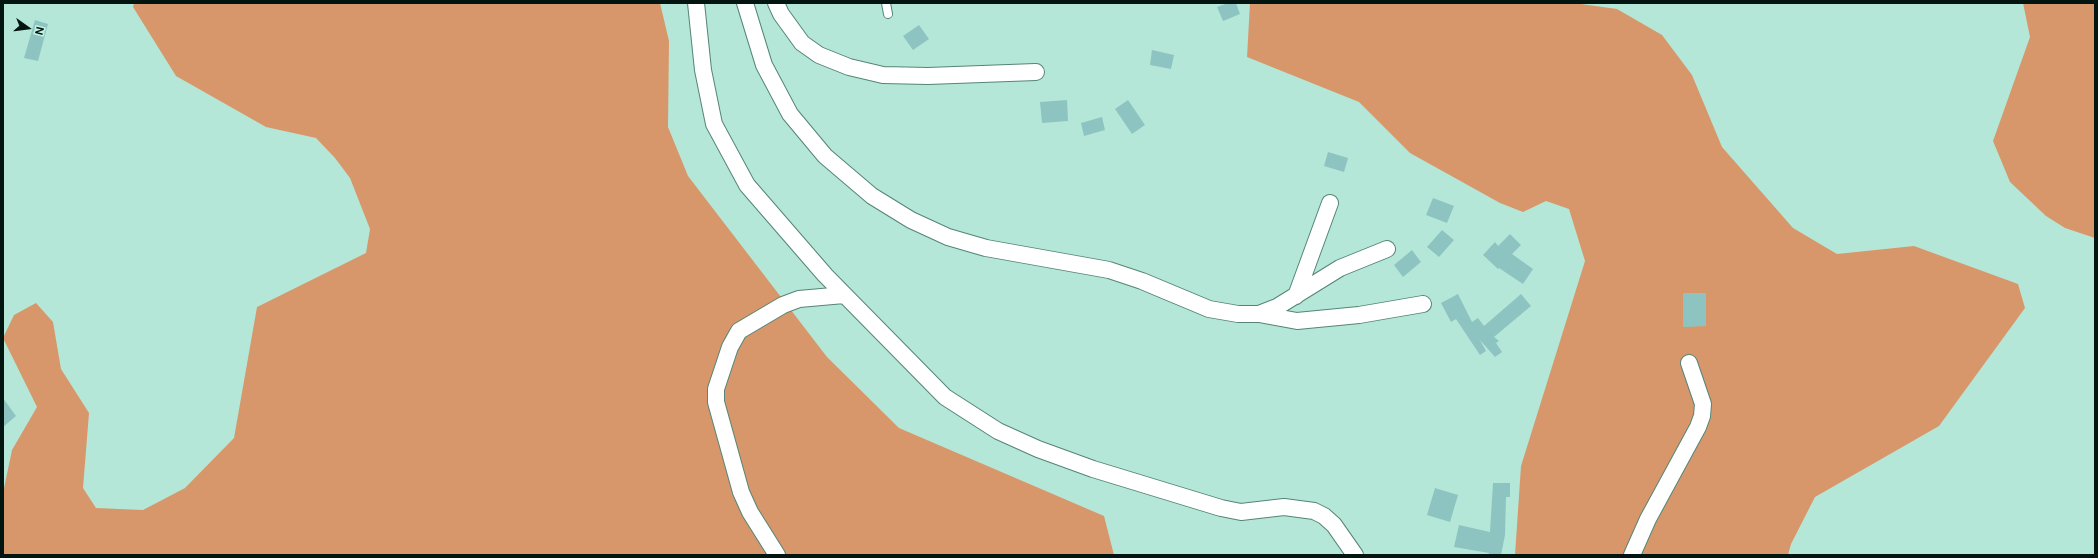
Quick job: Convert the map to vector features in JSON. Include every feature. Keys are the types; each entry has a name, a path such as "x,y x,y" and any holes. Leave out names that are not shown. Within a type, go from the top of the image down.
{"street":[{"path":"696,3 704,77 714,124 747,185 844,295 945,397 998,431 1038,450 1093,470 1221,508 1241,512 1284,507 1314,511 1324,516 1334,525 1355,555"},
{"path":"745,3 764,65 790,114 825,156 872,196 911,220 948,237 969,244 1109,270 1142,281 1208,309 1238,314 1259,314 1297,321 1359,315 1423,304"},
{"path":"776,3 781,14 802,43 820,56 849,67 883,75 928,76 1036,72"},
{"path":"1296,296 1330,203"},
{"path":"1259,314 1277,307 1340,268 1387,249"},
{"path":"777,555 750,512 741,492 716,402 716,389 730,347 739,330 783,305 799,299 844,295"},
{"path":"1632,555 1648,519 1698,427 1702,416 1703,404 1689,363"}],"lane":[{"path":"886,3 888,14"}],"shaded area":[{"path":"134,3 660,3 669,41 668,127 688,176 827,357 899,428 1104,516 1114,555 3,555 3,493 12,450 37,407 3,338 14,315 36,303 53,322 61,369 89,413 83,488 96,508 143,510 185,488 234,438 257,307 366,253 370,229 350,178 335,158 316,138 266,127 176,76 133,7"},
{"path":"1250,3 1574,3 1617,9 1662,35 1692,75 1722,147 1793,228 1837,254 1914,246 2018,284 2025,308 1939,426 1815,497 1791,544 1788,555 1515,555 1521,466 1585,261 1569,209 1546,201 1523,212 1500,203 1410,153 1359,102 1247,57"},
{"path":"2023,3 2095,3 2095,238 2065,228 2046,216 2010,182 1993,141 2030,37"}],"building":[{"path":"1228,3 1236,3 1240,14 1223,21 1217,7"},
{"path":"35,20 48,24 38,61 24,58"},
{"path":"919,25 929,39 913,50 903,36"},
{"path":"1152,50 1174,55 1171,69 1150,65"},
{"path":"1067,100 1068,121 1042,123 1040,102"},
{"path":"1128,100 1145,125 1132,134 1115,109"},
{"path":"1102,117 1105,130 1084,136 1081,123"},
{"path":"1328,152 1348,158 1344,172 1324,166"},
{"path":"1433,198 1454,206 1447,223 1426,215"},
{"path":"1442,230 1454,240 1439,257 1427,247"},
{"path":"1510,234 1521,245 1512,254 1533,269 1523,284 1499,268 1498,269 1483,255 1495,242 1498,246"},
{"path":"1412,250 1421,262 1403,277 1394,265"},
{"path":"1683,293 1706,293 1706,326 1683,327"},
{"path":"1458,294 1472,322 1478,318 1484,326 1521,294 1531,306 1494,337 1499,341 1496,343 1502,352 1495,357 1480,340 1486,351 1480,355 1456,319 1451,322 1441,303"},
{"path":"3,398 16,416 3,427"},
{"path":"1493,483 1510,483 1510,497 1506,497 1505,535 1501,555 1488,555 1489,553 1454,547 1459,525 1490,532"},
{"path":"1435,488 1458,495 1450,522 1427,515"}]}
